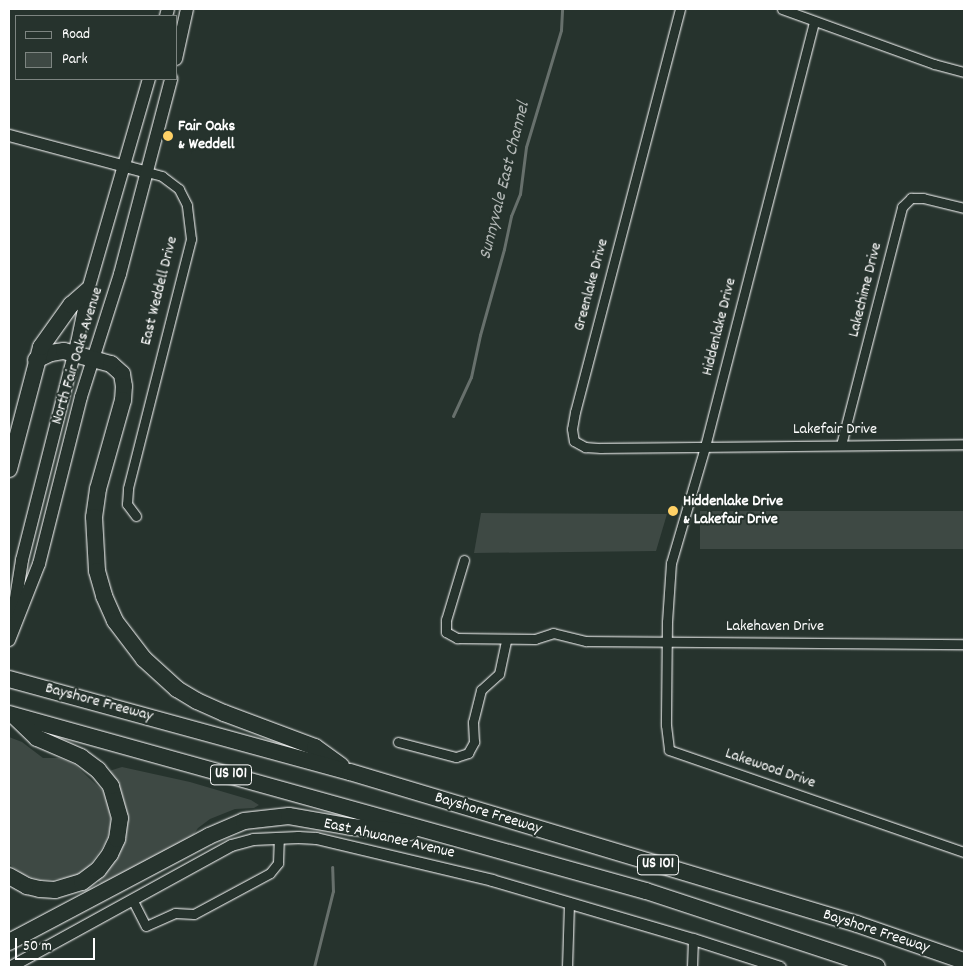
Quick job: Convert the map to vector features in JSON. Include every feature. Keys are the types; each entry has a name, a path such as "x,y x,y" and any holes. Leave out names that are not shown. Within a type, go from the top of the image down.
{"highway":[{"path":"9,469 36,360 46,338 71,305 88,290"},
{"path":"36,360 51,353 64,351 111,364 122,374 124,386 123,400 98,489 94,517 97,572 104,596 115,621 144,659 177,689 197,701 224,713 315,747 350,772"},
{"name":"Bayshore Freeway","path":"9,679 350,772 857,924 964,961"},
{"path":"9,876 27,886 40,889 55,890 82,882 98,870 110,854 117,839 120,818 111,786 98,770 81,757 37,738 11,715"},
{"name":"Bayshore Freeway","path":"11,715 646,891 876,967"},
{"path":"9,942 209,836 244,822 289,816 352,827 449,835"}],"main road":[{"path":"178,50 187,9"},
{"name":"North Fair Oaks Avenue","path":"9,640 22,560 75,354 88,290 149,80"},
{"name":"North Fair Oaks Avenue","path":"9,640 39,564 47,534 48,519 93,358 120,274 171,80"}],"street":[{"name":"Greenlake Drive","path":"680,9 572,429 574,441 584,448 705,446"},
{"path":"782,9 814,22 964,72"},
{"name":"Hiddenlake Drive","path":"667,642 667,596 671,563 705,446 814,22"},
{"name":"East Weddell Drive","path":"9,135 162,176 178,189 187,205 191,239 128,488 127,504 136,516"},
{"name":"Lakechime Drive","path":"841,445 902,207 910,198 923,198 964,208"},
{"name":"Lakefair Drive","path":"705,446 964,444"},
{"path":"398,742 456,757 468,753 474,742 473,722 482,690 499,674 506,640 458,638 446,632 446,620 464,560"},
{"name":"Lakehaven Drive","path":"506,640 535,639 553,633 586,642 964,644"},
{"name":"Lakewood Drive","path":"667,642 666,725 669,750 964,852"},
{"path":"132,899 146,926 175,913 194,914 270,873 278,863 279,837"},
{"name":"East Ahwanee Avenue","path":"9,967 231,845 253,839 279,837 316,838 492,880 693,939 780,967"},
{"path":"567,967 569,902"},
{"path":"692,967 693,939"}],"green space":[{"path":"700,511 964,511 964,549 700,549"},
{"path":"481,513 667,514 656,551 474,553"},
{"path":"9,737 22,742 43,758 59,758 74,764 104,792 109,807 111,824 106,842 88,868 75,876 41,880 24,875 9,864"},
{"path":"122,767 190,782 251,800 259,805 254,808 235,809 210,819 198,828 192,837 102,885 98,881 99,876 121,797 109,771"}],"waterway":[{"name":"Sunnyvale East Channel","path":"453,416 471,377 511,216 520,194 526,147 561,30 562,9"},
{"name":"Sunnyvale East Channel","path":"314,967 333,891 332,867"}],"place":[{"name":"Fair Oaks & Weddell","path":"168,136"},
{"name":"Hiddenlake Drive & Lakefair Drive","path":"673,511"}]}
